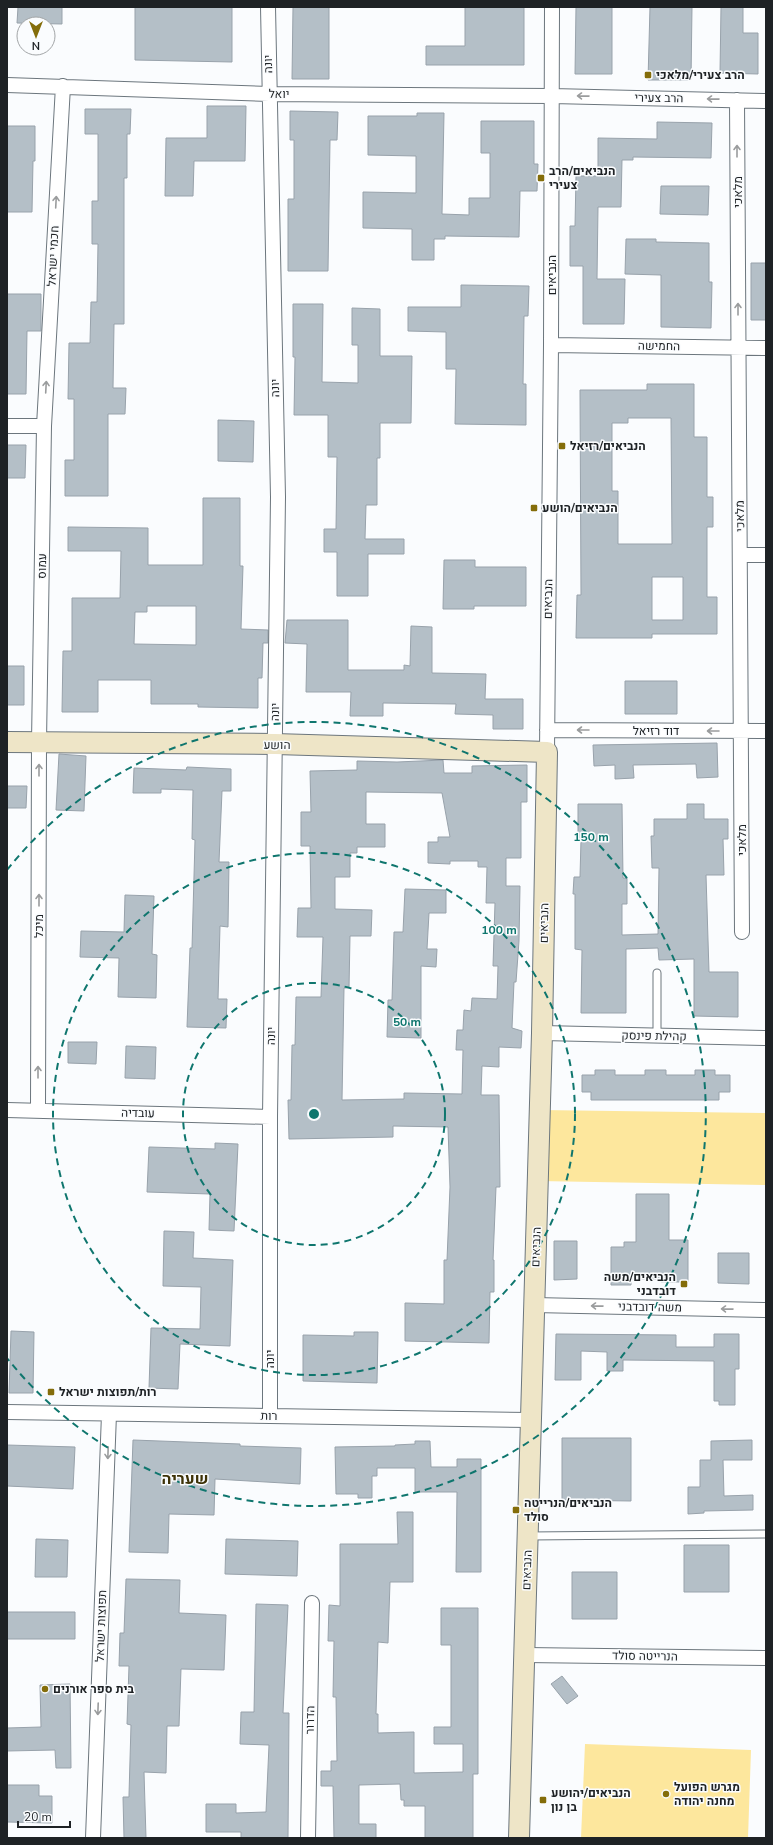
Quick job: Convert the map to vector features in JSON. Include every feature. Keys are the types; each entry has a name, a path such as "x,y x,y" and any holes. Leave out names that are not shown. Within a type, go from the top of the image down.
{"street":[{"name":"יונה","path":"268,7 278,497 270,1116 270,1416"},
{"name":"הנביאים","path":"519,1838 542,1033 547,752 551,345 552,7"},
{"name":"יואל","path":"7,85 269,94 552,96"},
{"name":"חכמי ישראל","path":"44,426 63,86"},
{"name":"הרב צעירי","path":"552,96 766,101"},
{"name":"מלאכי","path":"737,100 742,932"},
{"name":"החמישה","path":"551,345 766,348"},
{"path":"7,426 44,426"},
{"name":"עמוס","path":"39,742 44,426"},
{"path":"740,555 766,555"},
{"name":"דוד רזיאל","path":"547,730 766,731"},
{"name":"הושע","path":"7,742 275,744 547,752"},
{"name":"מיכל","path":"38,1111 39,742"},
{"name":"קהילת פינסק","path":"542,1033 766,1038"},
{"name":"עובדיה","path":"7,1110 270,1116"},
{"name":"משה דובדבני","path":"534,1305 766,1310"},
{"name":"רות","path":"7,1412 531,1420"},
{"name":"תפוצות ישראל","path":"93,1838 109,1414"},
{"name":"הדרור","path":"308,1838 312,1603"},
{"name":"הנרייטה סולד","path":"524,1655 766,1658"}],"lane":[{"path":"657,974 657,1036"},
{"path":"528,1536 766,1534"}],"shaded area":[{"path":"540,1110 766,1113 766,1185 538,1181"},
{"name":"מגרש הפועל מחנה יהודה","path":"585,1744 751,1750 748,1838 581,1838"}],"building":[{"path":"18,7 62,7 62,24 56,24 56,16 17,16"},
{"path":"135,7 232,7 232,62 135,60"},
{"path":"293,7 329,7 329,79 292,79"},
{"path":"465,7 524,7 524,65 426,65 426,46 465,46"},
{"path":"576,7 612,7 612,74 575,74"},
{"path":"650,7 692,7 691,80 648,80"},
{"path":"721,7 743,7 743,33 758,33 758,74 720,73"},
{"path":"207,106 246,106 245,161 194,161 193,196 165,196 166,138 207,138"},
{"path":"85,109 131,109 130,134 127,134 127,178 124,178 124,324 114,324 113,388 126,388 125,414 108,414 108,496 65,496 65,460 74,460 74,399 68,399 69,343 90,343 91,302 97,302 98,244 92,244 92,201 98,201 98,134 85,134"},
{"path":"290,111 338,112 337,140 330,140 328,271 288,271 288,199 294,199 294,140 290,140"},
{"path":"417,113 444,113 442,214 469,215 469,198 490,198 490,153 481,153 481,121 534,121 534,164 538,164 537,191 520,191 519,237 445,236 445,239 434,239 434,260 412,260 412,229 363,228 363,192 416,193 416,156 368,155 368,116 417,116"},
{"path":"657,122 712,123 711,158 633,157 633,160 622,160 621,207 598,207 597,279 625,279 624,324 583,324 583,266 570,266 570,226 575,226 576,176 598,176 598,138 657,139"},
{"path":"7,126 35,126 35,161 33,161 32,212 7,212"},
{"path":"661,186 709,186 708,215 660,214"},
{"path":"626,239 656,239 656,242 709,243 709,282 712,282 711,328 661,327 661,275 625,274"},
{"path":"751,263 766,263 766,320 751,320"},
{"path":"461,285 529,286 528,316 524,316 523,384 526,384 526,425 455,424 456,369 446,369 446,332 408,331 408,307 461,307"},
{"path":"7,294 41,294 41,331 27,331 26,394 7,394"},
{"path":"293,304 323,304 322,382 358,383 358,345 352,345 352,308 380,309 380,356 412,356 411,423 380,423 380,458 377,458 377,505 366,505 365,539 404,539 404,554 368,554 368,596 337,596 337,552 324,552 324,529 336,529 337,457 328,457 328,415 294,415 295,357 293,357"},
{"path":"647,384 694,384 694,437 707,437 707,497 713,497 713,527 707,527 707,597 717,597 717,634 652,634 652,638 576,638 577,595 581,595 580,390 647,390","holes":["628,418 671,418 672,544 618,544 618,491 612,491 612,423 628,423","652,577 683,577 683,620 652,620"]},
{"path":"218,420 254,421 253,462 218,461"},
{"path":"7,445 26,445 25,478 7,478"},
{"path":"203,498 240,498 240,566 243,566 241,629 268,630 268,643 263,643 262,678 258,678 258,708 198,707 198,704 151,704 151,680 98,680 98,712 62,712 63,651 72,651 72,598 120,598 121,551 68,551 68,527 148,528 148,565 203,565","holes":["147,606 196,606 196,645 134,644 135,612 147,612"]},
{"path":"444,560 475,560 475,567 526,567 526,606 474,606 474,609 443,609"},
{"path":"287,620 348,620 348,670 404,670 404,665 410,666 411,626 432,627 432,673 486,674 485,699 523,699 523,729 493,729 493,715 455,714 456,704 383,703 383,716 350,716 351,692 306,692 307,644 285,643"},
{"path":"7,666 24,666 24,705 7,705"},
{"path":"625,681 677,681 677,714 625,714"},
{"path":"717,743 718,777 697,778 696,764 633,765 634,778 615,779 615,765 594,766 593,745"},
{"path":"59,754 86,756 84,811 56,810"},
{"path":"443,760 444,773 472,773 472,766 527,765 527,802 521,802 521,858 506,858 506,886 520,886 519,941 516,982 514,982 512,1028 522,1031 521,1048 499,1047 499,1067 482,1066 481,1095 499,1095 500,1187 496,1187 493,1260 494,1292 490,1292 489,1343 405,1341 405,1303 444,1304 444,1260 447,1260 450,1187 448,1127 393,1126 393,1137 289,1139 288,1100 291,1100 292,1045 295,1045 296,997 321,997 323,937 297,937 298,908 311,908 310,846 301,846 301,812 311,812 310,771 357,770 357,761 397,762","holes":["366,792 442,793 450,837 438,837 438,842 428,842 428,863 450,864 450,861 478,861 478,867 487,867 486,903 495,903 493,966 498,966 497,999 472,998 471,1011 464,1010 463,1030 457,1030 456,1050 463,1050 462,1094 404,1093 404,1099 342,1100 344,988 349,988 350,936 371,936 372,910 335,909 335,877 350,877 350,853 357,853 357,847 385,847 385,824 366,824"]},
{"path":"187,767 231,769 231,791 222,791 219,862 229,862 228,927 220,926 218,999 227,999 226,1028 187,1027 190,948 192,948 195,840 192,839 193,790 161,789 161,793 133,793 134,768 186,770"},
{"path":"7,786 27,786 26,808 7,808"},
{"path":"578,804 622,804 623,878 627,878 627,904 622,904 622,935 658,934 659,868 652,868 651,836 654,836 654,819 687,819 687,804 704,804 704,819 728,819 728,839 723,839 724,875 706,875 709,972 738,972 738,1017 694,1016 694,959 659,960 658,948 626,949 626,1013 581,1013 582,950 575,949 575,894 573,894 574,877 580,877 581,840 578,840"},
{"path":"405,889 446,890 446,913 429,913 427,949 437,949 436,967 421,966 421,1038 387,1037 388,1000 392,1000 394,932 403,932"},
{"path":"125,895 154,896 152,954 157,955 156,998 118,997 119,958 80,957 81,931 124,932"},
{"path":"68,1042 97,1042 96,1064 68,1063"},
{"path":"126,1046 156,1047 155,1079 125,1078"},
{"path":"595,1070 615,1070 615,1075 645,1075 645,1070 666,1070 666,1075 695,1075 695,1070 715,1070 715,1075 730,1075 730,1092 719,1092 719,1100 591,1100 591,1092 582,1092 582,1075 595,1075"},
{"path":"215,1143 238,1144 234,1231 209,1230 210,1194 147,1192 149,1147 215,1149"},
{"path":"636,1194 669,1194 669,1240 688,1240 688,1282 661,1282 661,1279 631,1279 631,1285 611,1285 611,1247 624,1247 624,1242 636,1242"},
{"path":"164,1231 194,1232 193,1258 233,1260 230,1346 180,1344 178,1389 149,1388 151,1328 200,1329 201,1287 163,1286"},
{"path":"554,1241 577,1241 577,1279 554,1280"},
{"path":"718,1253 749,1253 749,1284 718,1283"},
{"path":"11,1331 34,1332 33,1393 9,1393"},
{"path":"354,1332 378,1332 377,1383 303,1381 303,1335 354,1336"},
{"path":"556,1334 676,1335 676,1347 714,1347 714,1334 739,1334 739,1369 735,1369 735,1405 719,1405 719,1401 714,1401 714,1361 623,1360 623,1371 607,1371 607,1352 581,1351 581,1380 555,1380"},
{"path":"562,1438 631,1438 631,1501 562,1500"},
{"path":"133,1440 301,1448 300,1484 215,1479 214,1515 169,1514 168,1553 129,1552"},
{"path":"752,1440 752,1460 723,1460 724,1496 753,1495 753,1510 704,1511 704,1513 688,1514 688,1487 700,1487 700,1460 711,1460 711,1441"},
{"path":"415,1441 430,1441 431,1467 457,1467 457,1459 481,1459 481,1572 456,1572 457,1492 415,1492 415,1468 377,1468 377,1476 372,1476 372,1498 358,1498 358,1494 336,1494 335,1447 395,1446 415,1444"},
{"path":"7,1445 75,1447 73,1489 7,1486"},
{"path":"397,1512 413,1512 413,1582 390,1582 388,1643 378,1642 376,1714 378,1714 378,1733 414,1732 414,1773 463,1772 463,1744 434,1744 434,1727 451,1727 451,1645 441,1645 441,1608 478,1608 478,1774 473,1774 473,1838 425,1838 425,1806 404,1806 404,1800 401,1800 400,1784 359,1785 359,1824 376,1824 376,1838 334,1838 333,1786 321,1786 321,1771 331,1771 331,1761 337,1761 336,1697 333,1697 334,1641 328,1641 329,1605 340,1606 340,1544 398,1544"},
{"path":"36,1539 68,1540 67,1577 35,1577"},
{"path":"226,1539 298,1541 297,1576 225,1574"},
{"path":"684,1545 729,1545 729,1592 684,1592"},
{"path":"572,1572 617,1572 617,1619 572,1619"},
{"path":"126,1579 180,1580 179,1613 226,1615 224,1670 181,1669 179,1726 167,1726 166,1773 144,1772 146,1838 124,1838 123,1797 129,1797 131,1725 127,1724 129,1666 119,1666 120,1633 124,1633"},
{"path":"256,1604 288,1605 283,1713 289,1713 288,1838 241,1838 241,1832 206,1832 206,1804 236,1804 236,1813 266,1812 269,1745 240,1744 241,1712 254,1712"},
{"path":"7,1612 75,1612 75,1639 7,1639"},
{"path":"562,1676 578,1696 567,1704 551,1684"},
{"path":"70,1684 71,1768 56,1768 55,1750 7,1751 7,1728 41,1727 40,1685"},
{"path":"7,1785 39,1785 39,1796 52,1796 52,1823 7,1822"}],"place":[{"name":"הרב צעירי/מלאכי","path":"648,75"},
{"name":"הנביאים/הרב צעירי","path":"541,178"},
{"name":"הנביאים/רזיאל","path":"562,446"},
{"name":"הנביאים/הושע","path":"534,508"},
{"name":"הנביאים/משה דובדבני","path":"684,1284"},
{"name":"רות/תפוצות ישראל","path":"51,1392"},
{"name":"הנביאים/הנרייטה סולד","path":"516,1510"},
{"name":"בית ספר אורנים","path":"45,1689"},
{"name":"מגרש הפועל מחנה יהודה","path":"666,1794"},
{"name":"הנביאים/יהושע בן נון","path":"543,1800"}],"district":[{"name":"שעריה","path":"185,1478"}]}
